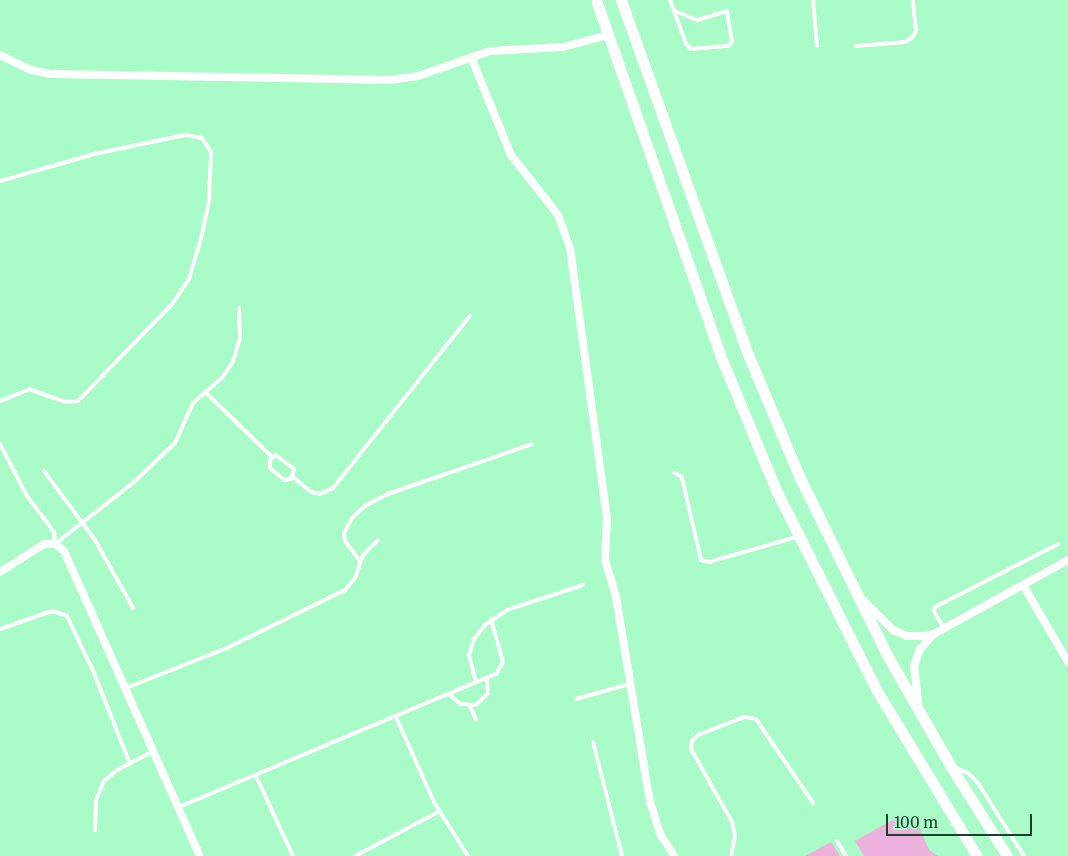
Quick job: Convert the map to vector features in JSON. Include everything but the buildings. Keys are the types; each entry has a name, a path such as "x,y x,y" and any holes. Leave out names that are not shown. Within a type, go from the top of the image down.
{"street":[{"path":"596,0 723,362 798,536 877,691 977,856"},
{"path":"621,0 762,389 854,593 919,713 1007,856"},
{"path":"0,54 31,70 50,74 390,80 418,76 500,49 563,47 609,35"},
{"path":"472,57 511,155 558,215 570,248 607,518 605,560 614,586 650,802 661,835 674,856"},
{"path":"0,572 44,544 55,544 64,551 200,856"},
{"path":"854,593 900,634 914,637 934,634 1068,560"},
{"path":"1024,585 1068,662"},
{"path":"919,713 914,666 920,649 934,634"}],"lane":[{"path":"670,0 674,11 691,49 728,46 732,42 727,11 697,20 674,11"},
{"path":"813,0 818,46"},
{"path":"856,46 905,42 912,38 916,31 913,0"},
{"path":"0,181 94,154 185,135 202,138 211,152 209,201 202,235 189,279 172,304 78,400 65,402 30,389 0,401"},
{"path":"55,544 168,450 179,435 189,410 205,392 221,379 236,354 240,336 239,308"},
{"path":"293,477 311,492 320,494 333,488 470,316"},
{"path":"205,392 272,458"},
{"path":"0,444 27,496 54,532 55,544"},
{"path":"360,561 345,541 344,533 346,525 364,506 388,494 532,444"},
{"path":"272,458 281,456 294,468 293,477"},
{"path":"272,458 270,468 281,478 286,480 293,477"},
{"path":"44,471 83,522 133,608"},
{"path":"674,473 681,476 684,482 701,560 709,562 798,536"},
{"path":"126,688 227,648 339,594 352,583 360,561 378,540"},
{"path":"944,629 934,611 935,607 1058,544"},
{"path":"476,682 469,663 470,646 491,619 507,610 583,585"},
{"path":"0,630 52,611 67,616 94,674 130,764"},
{"path":"179,807 450,694 500,671 503,662 491,619"},
{"path":"450,694 460,704 470,706 485,698 489,688 486,678"},
{"path":"576,699 630,684"},
{"path":"470,706 476,720"},
{"path":"396,716 438,812 468,856"},
{"path":"731,856 735,836 732,822 691,749 692,741 698,735 744,717 756,719 813,803"},
{"path":"594,742 622,856"},
{"path":"95,830 96,800 101,786 112,774 154,751"},
{"path":"950,765 974,778 1024,856"},
{"path":"256,776 293,856"},
{"path":"358,856 438,812"},
{"path":"837,841 846,856"}],"shaded area":[{"path":"901,815 918,824 929,850 938,856 864,856 855,841"},
{"path":"831,842 840,856 805,856"}]}
